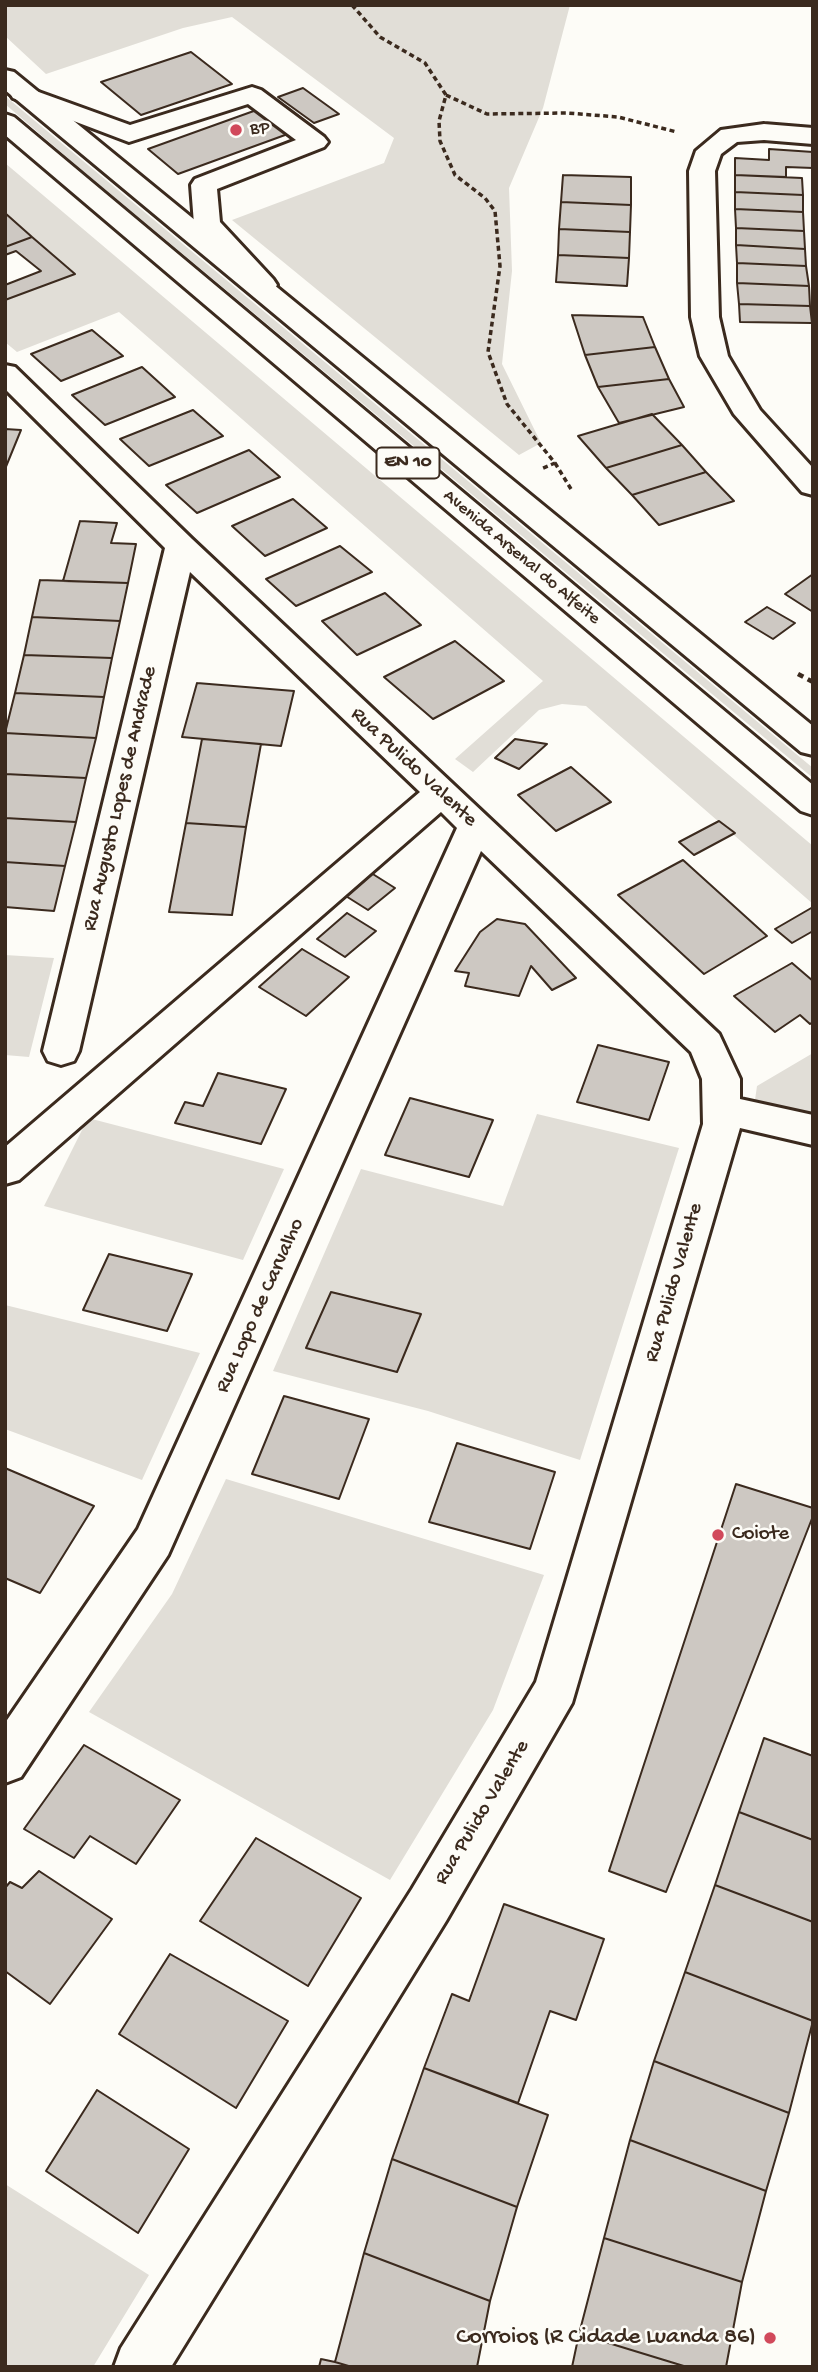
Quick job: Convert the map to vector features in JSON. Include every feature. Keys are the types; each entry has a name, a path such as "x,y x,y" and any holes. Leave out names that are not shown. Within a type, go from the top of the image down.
{"street":[{"name":"Avenida Arsenal do Alfeite","path":"14,85 813,744"},
{"path":"14,85 129,134 252,94 315,142 204,185 207,224 286,310"},
{"name":"Avenida Arsenal do Alfeite","path":"5,122 813,803"},
{"path":"813,136 745,133 718,142 703,160 702,171 705,317 711,347 728,383 748,414 813,486"},
{"name":"Rua Pulido Valente","path":"5,373 440,794 706,1044 721,1079 722,1124 556,1689 429,1905 140,2367"},
{"name":"Rua Augusto Lopes de Andrade","path":"61,1051 181,546"},
{"path":"5,1169 440,794"},
{"name":"Rua Lopo de Carvalho","path":"5,1762 153,1542 475,826"},
{"path":"721,1109 813,1130"}],"path":[{"path":"352,5 380,37 425,63 446,95 487,114 567,113 618,117 718,142"},
{"path":"446,95 439,121 440,141 455,175 485,198 495,211 500,266 488,352 507,404 555,463 501,487"}],"shaded area":[{"path":"5,5 570,5 543,108 509,188 512,271 502,364 541,443 519,455 232,220 384,163 394,138 232,17 183,28 46,74 5,36"},
{"path":"5,96 813,768 813,778 83,171 5,104"},
{"path":"5,163 813,846 813,904 586,706 562,704 539,710 473,772 455,759 543,681 119,312 17,352 5,342 5,300 74,274 5,213"},
{"path":"5,955 54,958 29,1057 5,1055"},
{"path":"813,1053 813,1114 755,1100 757,1086"},
{"path":"537,1114 679,1148 580,1460 428,1411 273,1371 361,1169 503,1206"},
{"path":"88,1118 284,1169 243,1260 44,1206"},
{"path":"5,1305 200,1353 142,1480 5,1429"},
{"path":"226,1479 544,1575 493,1710 390,1880 89,1712 172,1594"},
{"path":"5,2184 149,2275 93,2367 5,2367"}],"building":[{"path":"191,52 232,84 141,115 101,82"},
{"path":"303,88 339,114 314,123 278,97"},
{"path":"276,103 307,127 178,174 148,149"},
{"path":"769,149 813,152 813,168 786,167 786,177 735,175 735,158 769,160"},
{"path":"563,175 631,177 631,205 561,202"},
{"path":"735,175 802,178 803,195 735,192"},
{"path":"735,192 803,195 803,212 735,209"},
{"path":"561,202 631,205 630,232 559,229"},
{"path":"735,209 803,212 804,231 736,228"},
{"path":"5,213 32,237 5,247"},
{"path":"736,228 804,231 805,249 736,245"},
{"path":"559,229 630,232 629,258 558,255"},
{"path":"32,237 75,274 5,300 5,247"},
{"path":"736,245 805,249 806,266 737,263"},
{"path":"16,251 41,271 5,285 5,255"},
{"path":"558,255 629,258 627,286 556,282"},
{"path":"737,263 806,266 809,286 737,283"},
{"path":"737,283 809,286 810,306 739,304"},
{"path":"739,304 810,306 812,323 740,322"},
{"path":"572,315 643,317 655,347 585,355"},
{"path":"92,330 123,356 61,381 31,354"},
{"path":"655,347 669,379 598,387 585,355"},
{"path":"142,367 175,397 105,425 72,395"},
{"path":"669,379 684,407 619,423 598,387"},
{"path":"193,410 223,436 149,466 120,439"},
{"path":"652,414 682,445 606,468 578,436"},
{"path":"5,429 21,430 5,469"},
{"path":"682,445 706,472 632,495 606,468"},
{"path":"249,450 280,477 197,513 166,485"},
{"path":"706,472 734,501 659,525 632,495"},
{"path":"293,499 327,528 265,556 232,526"},
{"path":"80,521 117,523 111,543 136,544 128,583 63,581"},
{"path":"340,546 372,572 296,606 266,579"},
{"path":"813,574 813,612 785,594"},
{"path":"40,580 128,583 120,621 32,617"},
{"path":"385,593 421,625 357,655 322,621"},
{"path":"767,607 795,623 773,639 745,622"},
{"path":"32,617 120,621 112,658 24,655"},
{"path":"455,641 504,681 433,719 384,677"},
{"path":"24,655 112,658 104,697 15,693"},
{"path":"197,683 294,691 281,746 182,737"},
{"path":"15,693 104,697 96,738 5,733"},
{"path":"5,733 96,738 86,778 5,774"},
{"path":"202,739 261,744 246,827 186,823"},
{"path":"515,739 547,744 519,769 495,758"},
{"path":"571,767 611,802 556,831 518,795"},
{"path":"5,774 86,778 76,822 5,818"},
{"path":"5,818 76,822 65,866 5,862"},
{"path":"719,821 735,833 694,855 679,842"},
{"path":"186,823 246,827 232,915 169,912"},
{"path":"683,860 767,936 704,974 618,895"},
{"path":"5,862 65,866 54,911 5,907"},
{"path":"368,871 395,888 368,910 341,893"},
{"path":"813,907 813,931 792,943 775,929"},
{"path":"347,913 376,931 345,957 317,939"},
{"path":"497,919 525,924 576,978 552,990 531,966 519,996 465,986 469,973 455,971 480,932"},
{"path":"302,949 349,977 306,1016 259,987"},
{"path":"792,963 813,981 813,1022 810,1024 800,1015 775,1032 734,996"},
{"path":"598,1045 669,1062 649,1120 577,1102"},
{"path":"218,1073 286,1089 261,1144 175,1123 185,1102 203,1106"},
{"path":"410,1098 493,1120 469,1177 385,1155"},
{"path":"109,1254 192,1274 167,1331 83,1310"},
{"path":"331,1292 421,1314 397,1372 306,1348"},
{"path":"284,1396 369,1419 339,1499 252,1474"},
{"path":"457,1443 555,1472 530,1549 429,1522"},
{"path":"5,1468 94,1506 40,1593 5,1578"},
{"path":"736,1484 813,1508 813,1516 666,1892 609,1871"},
{"path":"764,1738 813,1756 813,1840 739,1812"},
{"path":"84,1745 180,1800 136,1864 90,1836 74,1858 24,1829"},
{"path":"739,1812 813,1840 813,1922 715,1885"},
{"path":"256,1838 361,1898 308,1986 200,1921"},
{"path":"39,1871 112,1919 50,2004 5,1971 5,1888 10,1882 22,1888"},
{"path":"715,1885 813,1922 813,2021 685,1972"},
{"path":"504,1904 604,1939 576,2020 550,2011 518,2103 424,2068 452,1994 469,2001"},
{"path":"170,1954 288,2021 236,2108 119,2034"},
{"path":"685,1972 813,2021 789,2113 654,2061"},
{"path":"654,2061 789,2113 766,2191 630,2140"},
{"path":"424,2068 548,2115 517,2207 392,2159"},
{"path":"97,2090 189,2149 138,2233 46,2171"},
{"path":"630,2140 766,2191 742,2282 604,2238"},
{"path":"392,2159 517,2207 490,2301 364,2253"},
{"path":"604,2238 742,2282 726,2367 687,2367 579,2334"},
{"path":"364,2253 490,2301 477,2367 352,2367 335,2362"},
{"path":"579,2334 687,2367 572,2367"},
{"path":"321,2359 335,2362 352,2367 319,2367"}],"place":[{"name":"BP","path":"236,130"},
{"name":"Coiote","path":"718,1535"},
{"name":"Corroios (R Cidade Luanda 86)","path":"770,2338"}]}
